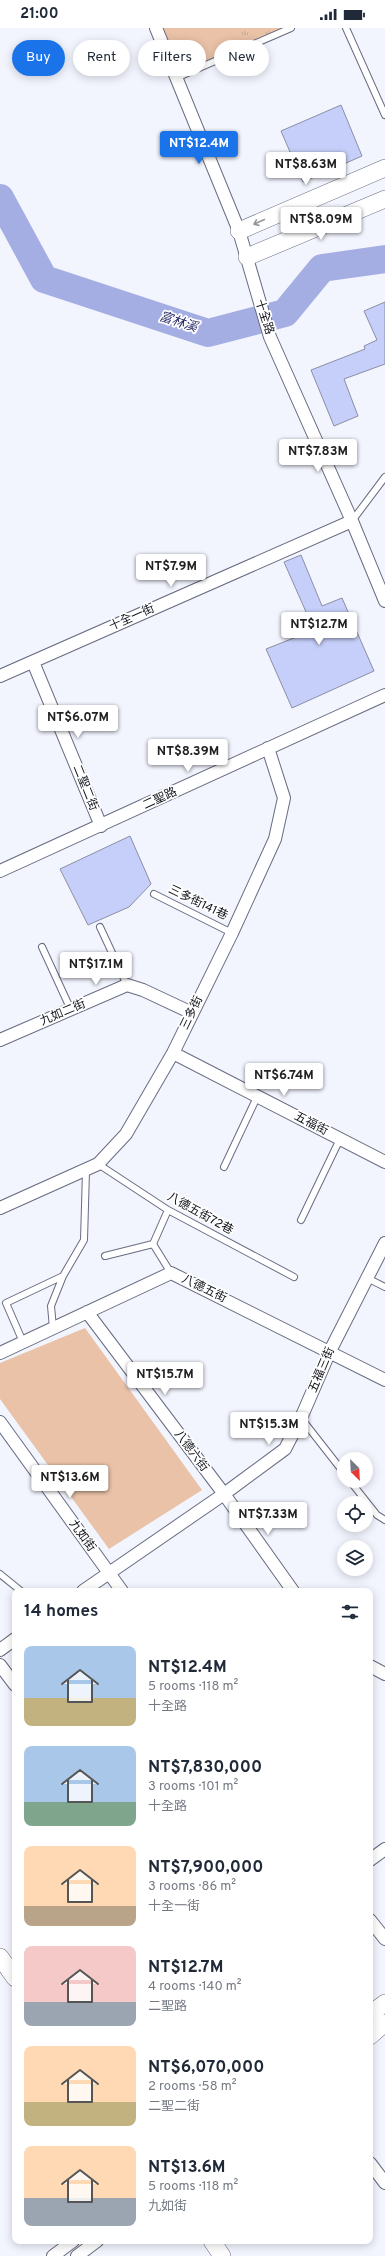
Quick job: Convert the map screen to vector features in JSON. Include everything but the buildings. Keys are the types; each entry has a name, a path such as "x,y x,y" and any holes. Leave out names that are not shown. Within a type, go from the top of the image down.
{"street":[{"name":"十全路","path":"156,28 240,231 270,337 352,521 385,601"},
{"path":"240,231 385,168"},
{"path":"247,257 385,199"},
{"name":"十全一街","path":"0,676 352,521"},
{"name":"二聖二街","path":"33,662 101,826"},
{"name":"二聖路","path":"0,871 101,826 385,694"},
{"name":"三多街","path":"0,1208 86,1171 98,1164 126,1134 173,1053 232,933 275,839 284,798 268,748"},
{"path":"127,985 143,990 192,1013"},
{"name":"九如二街","path":"0,1040 127,985"},
{"name":"五福街","path":"173,1053 385,1162"},
{"name":"五福三街","path":"87,1588 224,1494 285,1449 301,1418 330,1351 385,1243"},
{"name":"八德五街","path":"0,1353 171,1273 330,1351 385,1380"},
{"name":"八德六街","path":"87,1312 224,1494 291,1588"},
{"name":"九如街","path":"0,1422 120,1588"},
{"path":"0,1650 12,1641"},
{"path":"0,1665 12,1681"},
{"path":"373,1668 385,1674"},
{"path":"373,1858 385,1849"},
{"path":"373,1924 385,1940"},
{"path":"0,1957 12,1974"},
{"path":"373,2012 385,2003"},
{"path":"373,2033 385,2023"},
{"path":"373,2167 385,2183"},
{"path":"53,2256 69,2244"},
{"path":"77,2256 93,2244"},
{"path":"214,2244 222,2256"}],"lane":[{"path":"176,78 291,28"},
{"path":"346,28 385,115"},
{"path":"352,521 385,477"},
{"name":"三多街141巷","path":"154,894 232,933"},
{"path":"100,927 127,985"},
{"path":"42,947 70,1010"},
{"path":"224,1167 257,1097"},
{"path":"301,1220 340,1139"},
{"name":"八德五街72巷","path":"98,1164 168,1210 294,1277"},
{"path":"53,1328 51,1306 62,1276 84,1240 86,1171"},
{"path":"153,1244 168,1210"},
{"path":"105,1256 153,1244"},
{"path":"153,1244 171,1273"},
{"path":"23,1342 6,1303 62,1276"},
{"path":"367,1278 385,1287"},
{"path":"301,1418 337,1464"},
{"path":"356,1488 377,1515 385,1520"},
{"path":"0,1574 17,1588"}],"green space":[{"path":"156,28 291,28 263,40 214,40 214,61 206,65 206,40 161,40"},
{"path":"172,28 234,28 239,40 214,40 214,51 206,54 206,40 170,40 166,31"},
{"path":"85,1328 202,1490 109,1549 0,1399 0,1363"}],"waterway":[{"name":"富林溪","path":"0,198 44,279 208,333 285,313 322,268 385,259"}]}
